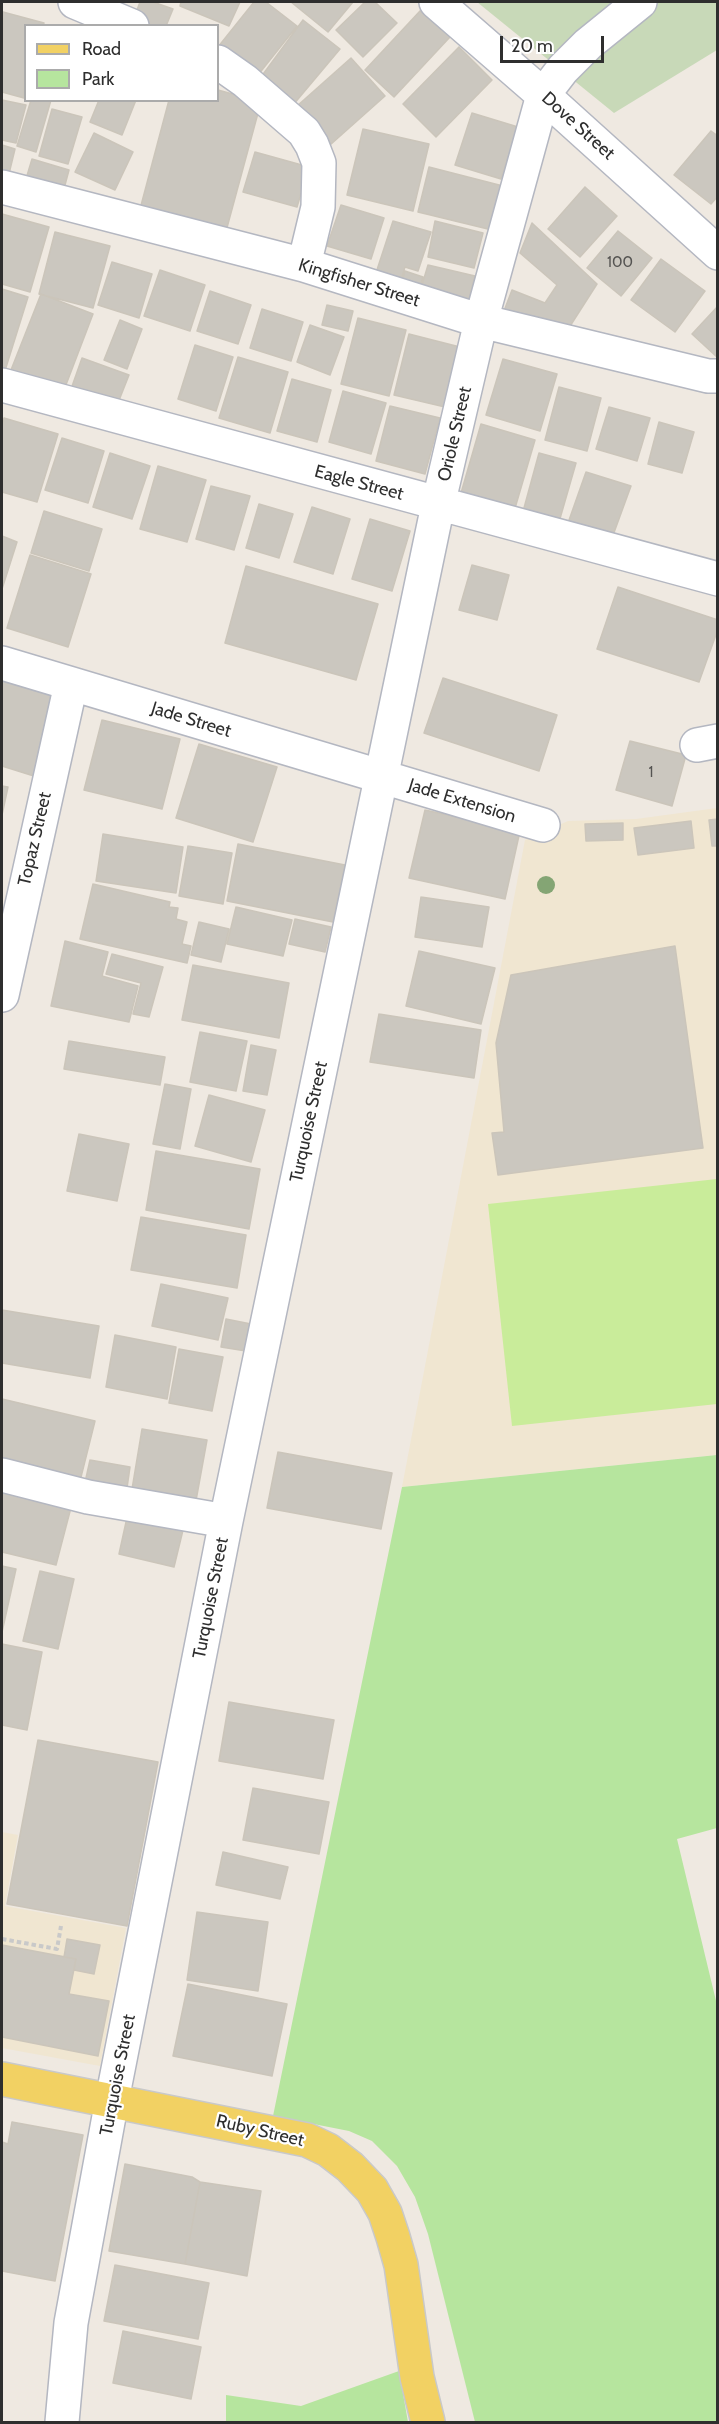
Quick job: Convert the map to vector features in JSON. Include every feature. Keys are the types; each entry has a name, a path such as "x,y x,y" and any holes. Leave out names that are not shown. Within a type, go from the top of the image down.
{"main road":[{"name":"Ruby Street","path":"2,2079 307,2140 328,2150 372,2190 385,2213 401,2265 417,2377 428,2422"}],"street":[{"path":"75,2 127,24"},
{"name":"Dove Street","path":"436,2 543,94 717,253"},
{"path":"543,94 563,69 588,44 639,2"},
{"path":"219,63 245,81 304,132 312,145 319,163 318,207 303,265"},
{"name":"Oriole Street","path":"381,777 438,505 481,321 543,94"},
{"name":"Kingfisher Street","path":"2,187 303,265 481,321 708,376 717,376"},
{"name":"Eagle Street","path":"2,385 717,579"},
{"name":"Jade Street","path":"2,663 381,777"},
{"name":"Topaz Street","path":"2,995 71,684"},
{"name":"Jade Extension","path":"381,777 543,825"},
{"name":"Turquoise Street","path":"62,2422 71,2322 112,2100 226,1521 381,777"},
{"path":"2,1474 88,1497 226,1521"}],"path":[{"path":"2,1939 57,1949 61,1926"}],"shaded area":[{"path":"717,808 717,1455 402,1487 525,840 568,821 636,819"},
{"path":"2,1832 18,1835 5,1906 126,1928 100,2066 2,2048"}],"green space":[{"path":"477,2 717,2 717,50 614,113"},
{"path":"717,1179 717,1404 512,1426 488,1204"},
{"path":"717,1455 717,1828 677,1839 717,2005 717,2422 475,2422 428,2234 415,2197 397,2166 372,2141 349,2131 273,2116 402,1487"},
{"path":"399,2371 408,2422 226,2422 226,2395 301,2406"}],"building":[{"path":"140,2 153,2 173,9 167,24 148,24 134,18"},
{"path":"181,2 240,2 229,26 180,6"},
{"path":"254,2 266,2 297,26 254,80 219,46"},
{"path":"291,2 353,2 328,32"},
{"path":"365,2 375,2 397,23 363,57 336,30"},
{"path":"420,11 450,37 394,97 365,70"},
{"path":"3,12 44,23 24,24 24,98 2,92"},
{"path":"303,20 340,49 293,105 261,77"},
{"path":"459,47 492,80 436,137 403,104"},
{"path":"351,58 385,96 330,145 297,106"},
{"path":"219,90 261,102 225,235 139,213 168,102 219,102"},
{"path":"2,100 26,105 16,143 2,140"},
{"path":"30,102 50,102 36,152 17,146"},
{"path":"98,102 135,102 122,135 90,122"},
{"path":"52,109 82,117 68,164 39,156"},
{"path":"472,113 518,127 501,179 455,165"},
{"path":"363,129 429,144 413,211 347,195"},
{"path":"711,131 718,136 718,196 711,204 674,175"},
{"path":"94,133 133,152 115,190 75,172"},
{"path":"2,145 15,149 7,182 2,181"},
{"path":"255,152 309,167 297,207 243,192"},
{"path":"32,159 69,170 61,200 23,189"},
{"path":"429,167 503,186 492,230 418,212"},
{"path":"585,187 617,216 580,257 548,229"},
{"path":"341,205 384,218 371,259 327,246"},
{"path":"2,214 49,227 30,292 2,284"},
{"path":"393,221 431,232 418,271 405,267 399,286 374,279"},
{"path":"435,221 483,233 474,268 428,257"},
{"path":"532,223 597,284 565,334 504,311 512,290 545,303 557,285 520,253"},
{"path":"618,231 652,258 621,296 587,268"},
{"path":"55,232 110,246 93,308 39,294"},
{"path":"661,259 705,291 675,332 631,300"},
{"path":"112,262 152,274 139,318 98,305"},
{"path":"428,265 475,276 467,306 419,295"},
{"path":"160,270 205,285 190,331 144,316"},
{"path":"405,271 423,277 416,300 398,294"},
{"path":"2,289 28,297 3,377 2,376"},
{"path":"210,291 251,305 238,344 197,331"},
{"path":"41,294 93,314 64,390 11,370"},
{"path":"327,305 353,311 348,331 322,325"},
{"path":"718,306 718,358 692,334"},
{"path":"262,309 303,322 291,361 250,348"},
{"path":"358,318 406,330 389,396 341,384"},
{"path":"120,320 142,329 127,369 104,360"},
{"path":"310,325 344,337 330,375 297,362"},
{"path":"409,334 460,347 445,407 394,395"},
{"path":"195,345 233,357 216,411 178,399"},
{"path":"238,357 288,372 270,433 219,418"},
{"path":"82,358 129,375 116,408 70,392"},
{"path":"503,359 557,374 540,431 486,415"},
{"path":"292,379 331,390 317,442 277,431"},
{"path":"559,387 601,398 587,451 545,440"},
{"path":"343,391 386,403 371,454 329,442"},
{"path":"390,406 440,418 425,474 376,461"},
{"path":"609,407 650,418 637,461 596,449"},
{"path":"4,418 58,434 37,502 2,492"},
{"path":"659,422 694,432 682,473 648,464"},
{"path":"481,424 535,440 513,515 459,500"},
{"path":"62,438 104,451 88,503 45,490"},
{"path":"110,453 150,466 132,519 93,507"},
{"path":"539,453 576,463 557,529 521,519"},
{"path":"158,466 206,480 187,542 140,529"},
{"path":"586,472 631,486 612,538 568,523"},
{"path":"211,486 250,496 234,550 196,539"},
{"path":"259,504 293,514 279,558 246,548"},
{"path":"312,507 350,519 333,574 294,562"},
{"path":"44,511 102,529 89,571 31,553"},
{"path":"370,519 410,531 392,591 352,579"},
{"path":"2,536 17,542 2,589"},
{"path":"30,555 91,574 68,647 7,628"},
{"path":"472,565 509,575 497,620 459,610"},
{"path":"246,566 378,604 356,680 225,643"},
{"path":"618,587 718,620 718,629 699,682 597,649"},
{"path":"2,678 61,696 37,777 2,766"},
{"path":"443,678 557,715 539,771 424,733"},
{"path":"102,720 180,739 162,809 84,790"},
{"path":"630,741 686,755 672,806 616,790"},
{"path":"199,744 277,767 253,842 176,818"},
{"path":"2,786 8,787 2,815"},
{"path":"425,810 520,831 505,899 409,878"},
{"path":"718,819 718,846 712,846 709,820"},
{"path":"691,821 694,848 638,855 634,828"},
{"path":"623,823 623,840 586,841 585,824"},
{"path":"103,834 183,847 176,893 96,881"},
{"path":"238,844 345,865 333,922 227,901"},
{"path":"188,846 232,853 223,904 179,896"},
{"path":"93,884 170,902 169,907 178,908 176,919 187,922 182,944 191,946 187,963 80,939"},
{"path":"421,897 489,907 482,947 415,937"},
{"path":"236,907 292,920 283,956 227,944"},
{"path":"295,919 331,927 325,952 289,944"},
{"path":"199,922 229,929 221,962 191,955"},
{"path":"65,941 108,952 102,976 138,986 129,1022 51,1006"},
{"path":"675,946 703,1148 498,1175 492,1133 504,1132 496,1043 511,975"},
{"path":"419,951 495,968 481,1024 406,1006"},
{"path":"112,954 163,967 149,1017 133,1014 141,983 106,974"},
{"path":"193,965 289,983 279,1038 182,1020"},
{"path":"379,1014 481,1030 474,1078 370,1062"},
{"path":"200,1032 247,1041 236,1091 190,1082"},
{"path":"69,1041 165,1057 160,1085 64,1069"},
{"path":"251,1045 276,1050 267,1095 243,1091"},
{"path":"165,1084 191,1089 180,1149 153,1144"},
{"path":"209,1095 265,1110 251,1162 195,1146"},
{"path":"79,1134 129,1144 117,1201 67,1191"},
{"path":"156,1151 260,1169 249,1229 146,1210"},
{"path":"141,1217 246,1235 237,1288 131,1270"},
{"path":"161,1284 228,1298 218,1340 152,1326"},
{"path":"2,1310 99,1326 90,1378 2,1363"},
{"path":"226,1319 251,1324 246,1351 221,1347"},
{"path":"115,1335 176,1347 167,1399 106,1387"},
{"path":"179,1349 223,1357 212,1411 169,1403"},
{"path":"2,1399 95,1421 80,1481 2,1463"},
{"path":"142,1429 207,1440 195,1506 131,1495"},
{"path":"278,1452 392,1473 381,1529 267,1508"},
{"path":"90,1460 130,1467 126,1495 84,1487"},
{"path":"2,1479 74,1496 56,1565 2,1552"},
{"path":"128,1513 184,1526 174,1567 119,1554"},
{"path":"2,1566 16,1569 2,1632"},
{"path":"40,1571 74,1579 58,1649 23,1641"},
{"path":"2,1644 42,1652 27,1730 2,1725"},
{"path":"229,1702 334,1720 323,1779 219,1761"},
{"path":"38,1740 158,1762 127,1926 7,1904"},
{"path":"253,1788 329,1802 319,1854 243,1840"},
{"path":"223,1852 288,1867 280,1899 216,1885"},
{"path":"197,1912 268,1922 258,1991 187,1980"},
{"path":"67,1939 100,1945 94,1974 74,1970 76,1959 64,1957"},
{"path":"2,1945 76,1959 69,1994 109,2001 98,2056 2,2037"},
{"path":"188,1984 287,2004 272,2076 173,2056"},
{"path":"12,2122 83,2135 55,2281 2,2271 2,2142 8,2144"},
{"path":"125,2164 192,2177 200,2182 185,2264 109,2251"},
{"path":"200,2182 261,2191 247,2276 185,2264"},
{"path":"115,2265 209,2283 198,2339 104,2321"},
{"path":"123,2331 201,2347 191,2399 113,2383"}]}
